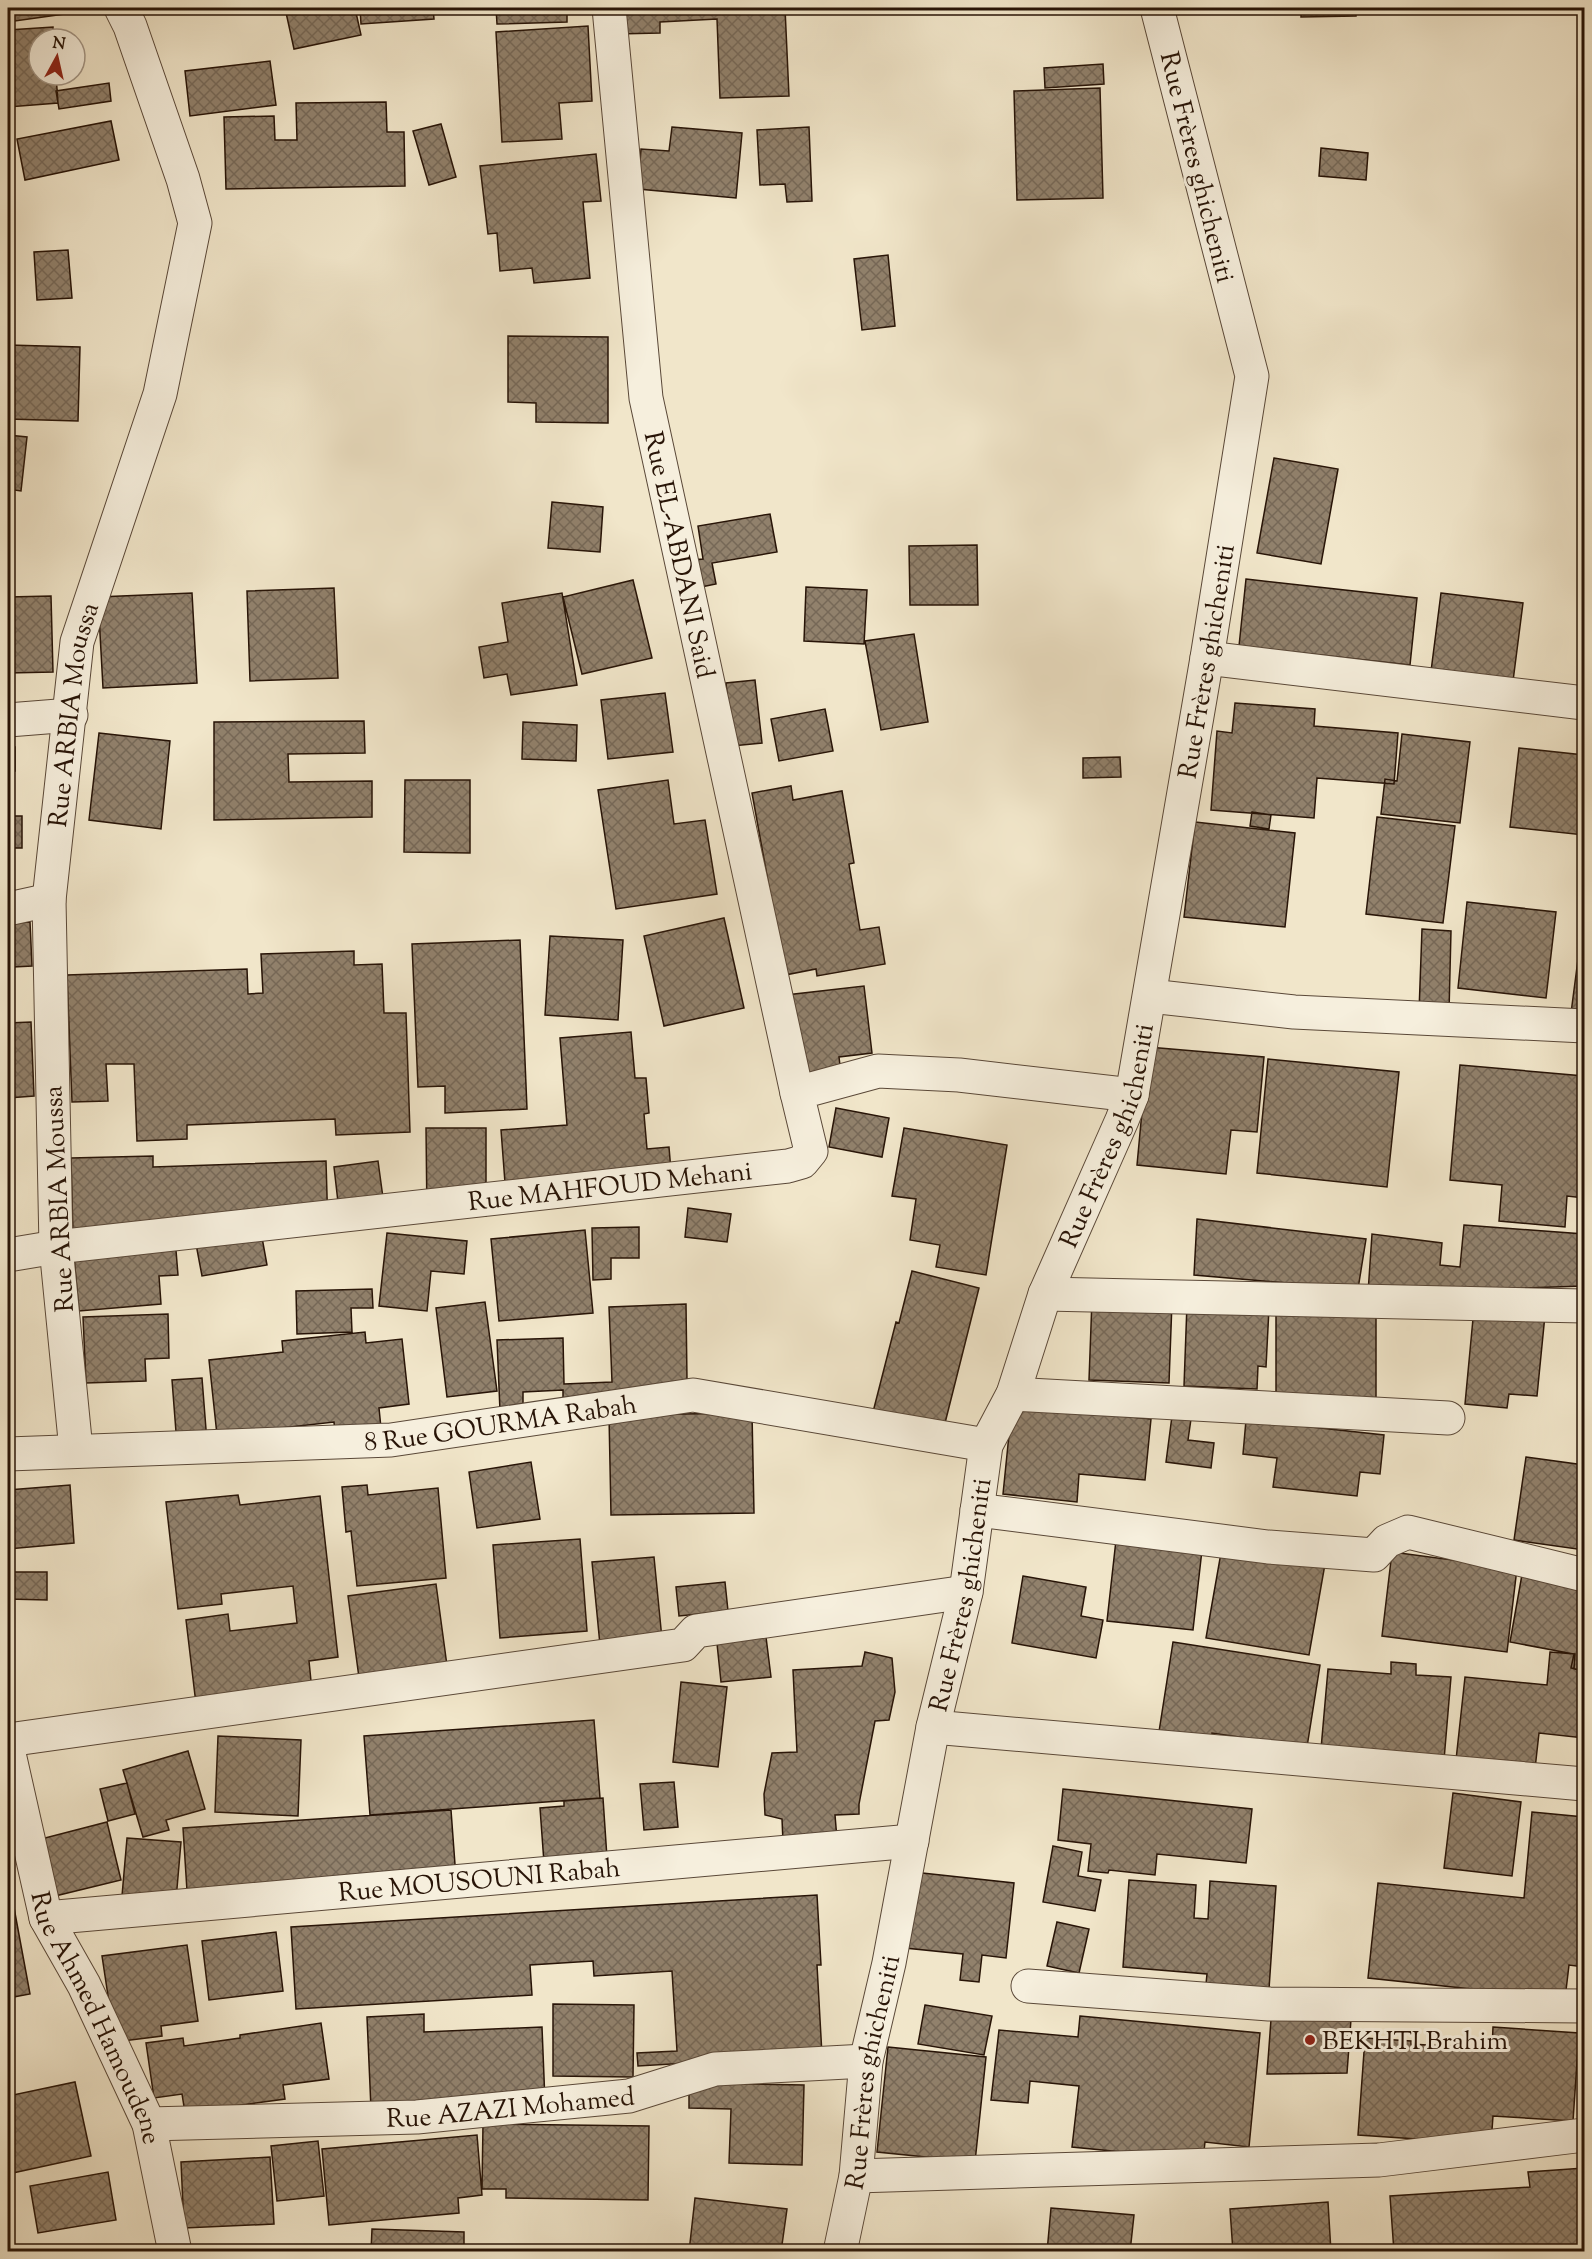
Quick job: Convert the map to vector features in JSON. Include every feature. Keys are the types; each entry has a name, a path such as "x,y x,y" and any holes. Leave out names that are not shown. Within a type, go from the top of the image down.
{"street":[{"name":"Rue ARBIA Moussa","path":"76,1450 56,1247 49,900 71,715 77,642 160,394 195,223 180,168 130,26 121,8"},
{"name":"Rue EL-ABDANI Said","path":"609,8 646,398 797,1094"},
{"name":"Rue Frères ghicheniti","path":"840,2252 856,2176 866,2061 889,1963 933,1727 966,1592 986,1445 1013,1394 1045,1294 1132,1095 1207,658 1252,376 1157,8"},
{"path":"1207,658 1584,703"},
{"path":"8,720 71,715"},
{"path":"8,909 49,900"},
{"path":"1150,996 1294,1012 1584,1026"},
{"path":"797,1094 878,1071 959,1075 1132,1095"},
{"name":"Rue MAHFOUD Mehani","path":"8,1255 56,1247 788,1167 802,1162 811,1151 797,1094"},
{"path":"1045,1294 1584,1306"},
{"path":"1013,1394 1448,1418"},
{"name":"8 Rue GOURMA Rabah","path":"8,1454 391,1440 693,1395 986,1445"},
{"path":"977,1510 1269,1547 1374,1555 1387,1541 1408,1533 1584,1575"},
{"path":"8,1740 683,1645 696,1631 966,1592"},
{"path":"933,1727 1584,1784"},
{"name":"Rue Ahmed Hamoudene","path":"8,1749 46,1918 84,1985 149,2124 175,2252"},
{"name":"Rue MOUSOUNI Rabah","path":"46,1918 912,1841"},
{"path":"1029,1986 1269,2004 1584,2006"},
{"name":"Rue AZAZI Mohamed","path":"149,2124 417,2117 629,2096 715,2069 866,2061"},
{"path":"856,2176 1378,2160 1584,2135"}],"building":[{"path":"8,8 63,8 64,14 8,22"},
{"path":"285,8 355,8 361,35 294,49"},
{"path":"360,8 433,8 434,19 361,24"},
{"path":"496,8 567,8 567,22 497,24"},
{"path":"615,8 785,8 789,96 720,98 717,19 660,22 660,33 616,34"},
{"path":"1301,8 1356,8 1356,16 1301,17"},
{"path":"588,26 592,101 559,103 562,139 502,142 496,32"},
{"path":"27,29 27,87 57,87 58,103 8,107 8,30"},
{"path":"270,61 276,105 190,116 185,71"},
{"path":"1103,64 1104,84 1045,88 1044,68"},
{"path":"109,83 111,101 59,109 56,91"},
{"path":"1100,88 1103,198 1017,200 1014,91"},
{"path":"386,102 387,132 404,132 405,186 226,189 224,117 274,116 275,140 297,140 296,103"},
{"path":"111,121 119,160 25,180 17,139"},
{"path":"441,124 456,177 429,185 413,131"},
{"path":"672,127 742,133 736,198 638,189 641,149 669,151"},
{"path":"809,127 812,201 787,202 785,184 760,185 757,130"},
{"path":"1321,148 1368,153 1366,180 1319,176"},
{"path":"596,154 601,201 583,202 590,278 534,283 532,268 500,271 497,233 488,234 480,166"},
{"path":"68,250 72,298 37,300 34,252"},
{"path":"888,255 895,326 862,330 854,259"},
{"path":"508,336 608,337 608,423 536,422 536,403 508,402"},
{"path":"8,345 80,347 78,421 8,419"},
{"path":"8,435 27,437 21,491 8,489"},
{"path":"1274,458 1338,469 1321,564 1257,553"},
{"path":"552,502 603,507 600,552 548,548"},
{"path":"770,514 777,552 712,563 716,584 696,588 691,560 703,559 698,526"},
{"path":"977,545 978,605 910,605 909,546"},
{"path":"1246,579 1417,598 1410,665 1239,646"},
{"path":"633,580 652,658 582,674 563,597"},
{"path":"806,587 867,590 864,644 804,641"},
{"path":"334,588 338,678 250,681 247,591"},
{"path":"192,593 197,683 103,688 98,597"},
{"path":"562,593 577,685 511,695 507,674 484,678 479,647 508,642 502,603"},
{"path":"1441,593 1523,603 1512,689 1430,679"},
{"path":"51,596 53,672 8,673 8,597"},
{"path":"914,634 928,722 881,730 865,641"},
{"path":"755,680 762,743 732,746 726,683"},
{"path":"665,693 673,752 608,759 601,700"},
{"path":"1235,703 1315,709 1314,726 1398,733 1394,784 1317,778 1314,818 1211,810 1217,731 1232,733"},
{"path":"825,709 833,751 779,761 771,719"},
{"path":"364,721 365,753 288,754 289,782 372,781 372,817 214,820 214,722"},
{"path":"523,722 577,725 576,761 522,759"},
{"path":"99,733 170,741 161,829 89,820"},
{"path":"1402,734 1470,742 1460,823 1381,814 1385,779 1397,781"},
{"path":"8,747 15,747 15,771 8,771"},
{"path":"1519,748 1584,755 1584,835 1510,827"},
{"path":"1120,757 1121,777 1083,778 1083,758"},
{"path":"405,780 470,780 470,853 404,852"},
{"path":"668,780 674,824 705,820 717,894 616,909 598,790"},
{"path":"791,786 793,800 842,791 854,863 849,864 860,930 879,927 885,964 817,976 816,969 785,975 752,793"},
{"path":"1252,812 1271,815 1269,829 1250,826"},
{"path":"8,816 22,816 22,848 8,848"},
{"path":"1377,817 1455,826 1443,923 1366,914"},
{"path":"1195,822 1295,833 1285,927 1184,917"},
{"path":"1467,902 1556,912 1546,998 1458,988"},
{"path":"1584,913 1584,1015 1571,1013"},
{"path":"724,918 744,1008 664,1026 644,936"},
{"path":"30,922 32,966 13,967 14,1001 8,1001 8,923"},
{"path":"1422,929 1451,931 1449,1012 1419,1012"},
{"path":"550,936 623,940 618,1020 545,1015"},
{"path":"520,940 527,1109 445,1113 445,1086 418,1087 412,944"},
{"path":"354,951 354,965 382,964 384,1013 406,1013 410,1132 336,1135 335,1119 187,1125 187,1139 137,1141 134,1064 106,1064 108,1101 72,1102 67,975 247,969 248,994 263,993 261,954"},
{"path":"864,986 872,1053 839,1057 841,1074 796,1079 786,995"},
{"path":"31,1022 34,1096 8,1098 8,1023"},
{"path":"631,1032 635,1078 646,1078 649,1113 644,1114 647,1149 669,1147 672,1183 506,1196 501,1130 567,1125 560,1038"},
{"path":"1148,1047 1264,1057 1257,1132 1231,1130 1226,1174 1137,1165"},
{"path":"1268,1059 1399,1072 1387,1187 1257,1173"},
{"path":"1460,1065 1584,1076 1584,1198 1567,1196 1565,1227 1499,1221 1502,1185 1450,1180"},
{"path":"836,1108 889,1118 882,1157 829,1147"},
{"path":"426,1128 486,1128 486,1216 427,1217"},
{"path":"904,1128 1007,1145 986,1275 936,1267 940,1245 910,1240 916,1199 892,1196"},
{"path":"153,1156 153,1167 326,1161 328,1229 73,1237 71,1158"},
{"path":"378,1161 384,1205 339,1211 334,1167"},
{"path":"688,1208 731,1214 727,1242 685,1237"},
{"path":"1197,1219 1366,1239 1358,1289 1194,1275"},
{"path":"1464,1225 1584,1234 1584,1286 1368,1293 1372,1234 1442,1243 1440,1265 1460,1267"},
{"path":"639,1227 639,1258 611,1258 611,1279 593,1280 592,1228"},
{"path":"585,1230 593,1313 499,1321 491,1239"},
{"path":"261,1232 267,1265 202,1276 196,1244"},
{"path":"387,1233 467,1241 464,1274 431,1271 427,1311 379,1306"},
{"path":"175,1238 178,1275 159,1276 161,1304 79,1311 73,1246"},
{"path":"912,1271 979,1288 943,1431 873,1412 896,1322 899,1323"},
{"path":"372,1289 373,1308 351,1308 352,1332 297,1334 296,1291"},
{"path":"1092,1299 1172,1302 1169,1383 1089,1380"},
{"path":"485,1302 497,1391 447,1397 436,1308"},
{"path":"686,1304 687,1380 563,1406 563,1390 523,1392 523,1410 500,1411 497,1340 563,1338 564,1384 612,1382 609,1307"},
{"path":"1187,1304 1269,1308 1266,1367 1258,1366 1257,1389 1184,1386"},
{"path":"1276,1307 1376,1307 1376,1401 1276,1401"},
{"path":"1474,1308 1545,1315 1537,1396 1509,1394 1507,1408 1465,1404"},
{"path":"168,1314 169,1358 145,1359 146,1381 86,1383 83,1317"},
{"path":"365,1332 366,1343 402,1339 409,1404 379,1408 381,1428 335,1433 334,1422 217,1435 209,1360 283,1352 282,1341"},
{"path":"202,1378 207,1442 177,1445 172,1380"},
{"path":"1012,1405 1151,1419 1145,1480 1079,1474 1077,1502 1003,1494"},
{"path":"752,1413 754,1513 611,1515 609,1415"},
{"path":"1172,1416 1191,1419 1188,1440 1214,1443 1211,1468 1166,1462"},
{"path":"1246,1420 1384,1435 1380,1474 1360,1472 1357,1496 1273,1487 1277,1458 1243,1454"},
{"path":"1526,1457 1584,1465 1584,1550 1514,1540"},
{"path":"531,1462 540,1519 477,1528 469,1472"},
{"path":"70,1485 74,1543 8,1549 8,1490"},
{"path":"367,1485 368,1495 438,1488 446,1578 357,1586 351,1531 346,1532 342,1487"},
{"path":"238,1495 240,1505 320,1496 338,1657 309,1661 312,1691 196,1704 186,1620 228,1614 230,1631 297,1623 293,1586 221,1594 222,1604 178,1609 166,1502"},
{"path":"580,1539 587,1631 500,1638 493,1545"},
{"path":"1116,1540 1202,1550 1193,1630 1107,1621"},
{"path":"1222,1547 1325,1564 1309,1655 1206,1638"},
{"path":"1392,1552 1452,1560 1452,1552 1518,1560 1507,1652 1382,1636"},
{"path":"654,1557 662,1639 600,1645 592,1562"},
{"path":"1523,1569 1584,1581 1584,1671 1571,1668 1574,1654 1510,1642"},
{"path":"8,1572 47,1572 47,1600 8,1599"},
{"path":"1023,1576 1086,1587 1081,1616 1103,1620 1096,1658 1012,1643"},
{"path":"725,1582 728,1611 679,1616 676,1587"},
{"path":"436,1584 448,1673 360,1685 348,1596"},
{"path":"765,1629 771,1677 721,1682 716,1634"},
{"path":"1173,1642 1320,1665 1307,1747 1212,1733 1211,1746 1158,1738"},
{"path":"865,1652 892,1658 895,1692 889,1720 875,1721 859,1814 835,1815 837,1839 783,1842 782,1819 765,1815 764,1794 772,1753 797,1752 793,1670 862,1666"},
{"path":"1550,1652 1575,1654 1574,1669 1584,1671 1584,1738 1539,1733 1535,1769 1456,1760 1465,1677 1547,1685"},
{"path":"1391,1662 1416,1664 1416,1675 1451,1677 1444,1760 1321,1749 1328,1669 1391,1674"},
{"path":"681,1682 727,1687 718,1767 673,1762"},
{"path":"594,1720 600,1798 370,1815 364,1736"},
{"path":"218,1736 301,1740 298,1816 215,1812"},
{"path":"188,1751 205,1809 166,1820 169,1830 143,1837 123,1770"},
{"path":"674,1782 678,1827 644,1830 640,1784"},
{"path":"127,1783 135,1814 108,1821 100,1789"},
{"path":"1063,1789 1252,1809 1246,1863 1157,1854 1155,1875 1109,1870 1108,1873 1088,1871 1091,1844 1058,1840"},
{"path":"1453,1793 1521,1802 1512,1876 1444,1868"},
{"path":"603,1798 607,1858 544,1863 540,1808 564,1806 564,1801"},
{"path":"451,1810 456,1878 187,1891 183,1828"},
{"path":"1532,1812 1584,1817 1584,1967 1569,1965 1565,1999 1368,1978 1378,1883 1524,1898"},
{"path":"107,1822 121,1880 55,1896 41,1839"},
{"path":"127,1838 181,1842 176,1900 122,1896"},
{"path":"1053,1846 1082,1852 1078,1876 1101,1880 1095,1911 1043,1902"},
{"path":"913,1872 1014,1883 1006,1958 982,1955 979,1982 960,1980 963,1954 905,1948"},
{"path":"1129,1880 1196,1885 1194,1918 1208,1919 1210,1881 1276,1886 1269,1989 1206,1984 1207,1974 1123,1967"},
{"path":"8,1886 10,1886 30,1994 8,1998"},
{"path":"817,1895 821,1965 817,1965 822,2055 638,2066 637,2053 677,2051 672,1971 594,1976 593,1961 530,1965 532,1995 296,2009 291,1927"},
{"path":"1057,1922 1089,1929 1079,1973 1047,1966"},
{"path":"276,1932 283,1991 209,2000 202,1941"},
{"path":"187,1945 198,2021 161,2026 162,2036 115,2042 102,1956"},
{"path":"553,2004 634,2005 633,2077 553,2076"},
{"path":"925,2005 992,2016 984,2055 918,2044"},
{"name":"BEKHTI Brahim","path":"1272,2006 1352,2006 1347,2073 1267,2074"},
{"path":"424,2014 424,2032 542,2027 545,2102 371,2109 367,2017"},
{"path":"1080,2016 1260,2033 1249,2147 1205,2142 1203,2160 1072,2147 1079,2086 1030,2081 1028,2103 991,2100 999,2030 1078,2037"},
{"path":"321,2023 329,2079 283,2085 285,2099 185,2113 182,2094 154,2098 146,2043 183,2038 184,2046"},
{"path":"1493,2027 1579,2033 1573,2121 1493,2116 1491,2144 1358,2135 1365,2038 1411,2041 1411,2044 1492,2049"},
{"path":"888,2047 986,2057 975,2162 877,2152"},
{"path":"75,2082 91,2156 8,2174 8,2096"},
{"path":"689,2083 804,2085 802,2165 729,2163 731,2109 689,2108"},
{"path":"483,2124 649,2126 648,2200 506,2198 506,2189 482,2189"},
{"path":"477,2135 482,2195 458,2198 459,2213 329,2225 322,2149"},
{"path":"318,2141 324,2196 277,2201 271,2146"},
{"path":"270,2157 274,2224 184,2228 181,2162"},
{"path":"1584,2168 1584,2252 1394,2252 1390,2196 1530,2187 1528,2172"},
{"path":"108,2172 116,2220 38,2233 30,2186"},
{"path":"695,2198 787,2209 781,2252 689,2252"},
{"path":"1328,2202 1331,2252 1233,2252 1230,2209"},
{"path":"1051,2208 1134,2215 1130,2252 1047,2252"},
{"path":"372,2229 464,2232 464,2252 371,2252"}],"place":[{"name":"BEKHTI Brahim","path":"1310,2040"}]}
